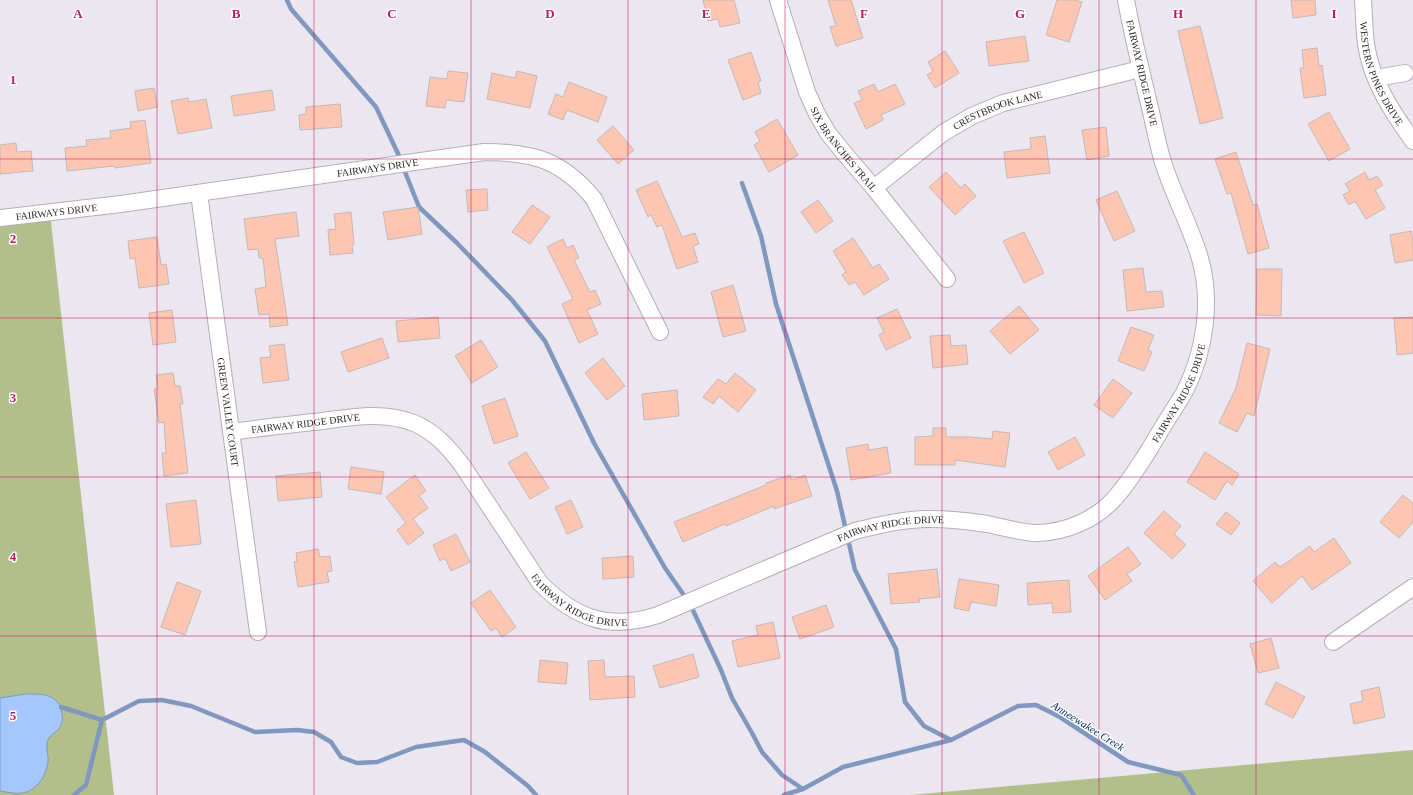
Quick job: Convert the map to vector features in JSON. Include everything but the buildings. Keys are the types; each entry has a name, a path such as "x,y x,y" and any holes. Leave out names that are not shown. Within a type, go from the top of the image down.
{"street":[{"name":"SIX BRANCHES TRAIL","path":"778,0 804,84 816,114 828,133 947,279"},
{"name":"FAIRWAY RIDGE DRIVE","path":"232,432 366,416 391,417 415,424 435,435 448,447 462,465 540,583 552,595 566,606 582,614 598,620 616,622 632,622 658,615 855,532 875,526 929,519 986,524 1036,533 1067,528 1081,523 1097,514 1113,500 1132,476 1190,382 1199,356 1204,332 1206,307 1202,268 1193,238 1171,186 1163,160 1140,69 1126,0"},
{"name":"WESTERN PINES DRIVE","path":"1363,0 1366,43 1369,60 1389,106 1413,141"},
{"name":"CRESTBROOK LANE","path":"874,188 943,133 972,116 1003,103 1140,69"},
{"path":"1376,78 1405,73"},
{"name":"FAIRWAYS DRIVE","path":"0,218 58,212 199,193 484,152 506,152 529,155 568,172 583,185 594,199 660,332"},
{"name":"GREEN VALLEY COURT","path":"199,193 258,632"},
{"path":"1333,642 1413,587"}],"green space":[{"path":"50,213 114,795 0,795 0,218"},
{"path":"1413,750 1413,795 910,795"}],"water":[{"path":"37,694 52,697 56,700 62,712 62,723 59,729 50,736 48,741 48,762 40,782 27,792 14,793 0,791 0,698"}],"waterway":[{"path":"287,0 291,9 376,107 401,160"},
{"path":"403,167 419,207 457,243 512,300 545,341 594,443 665,568 690,604 721,670 732,698 762,752 782,775 803,789"},
{"path":"742,183 761,236 776,304 837,491 855,570 896,649 905,702 924,726 951,740"},
{"name":"Anneewakee Creek","path":"74,795 86,785 102,720 139,701 162,700 191,706 255,732 297,730 314,732 331,742 341,757 357,763 377,762 416,747 464,740 485,752 528,786 536,795"},
{"name":"Anneewakee Creek","path":"784,795 803,789 843,767 951,740 1018,706 1036,705 1060,717 1128,762 1181,775 1194,795"},
{"path":"61,707 102,720"}]}
